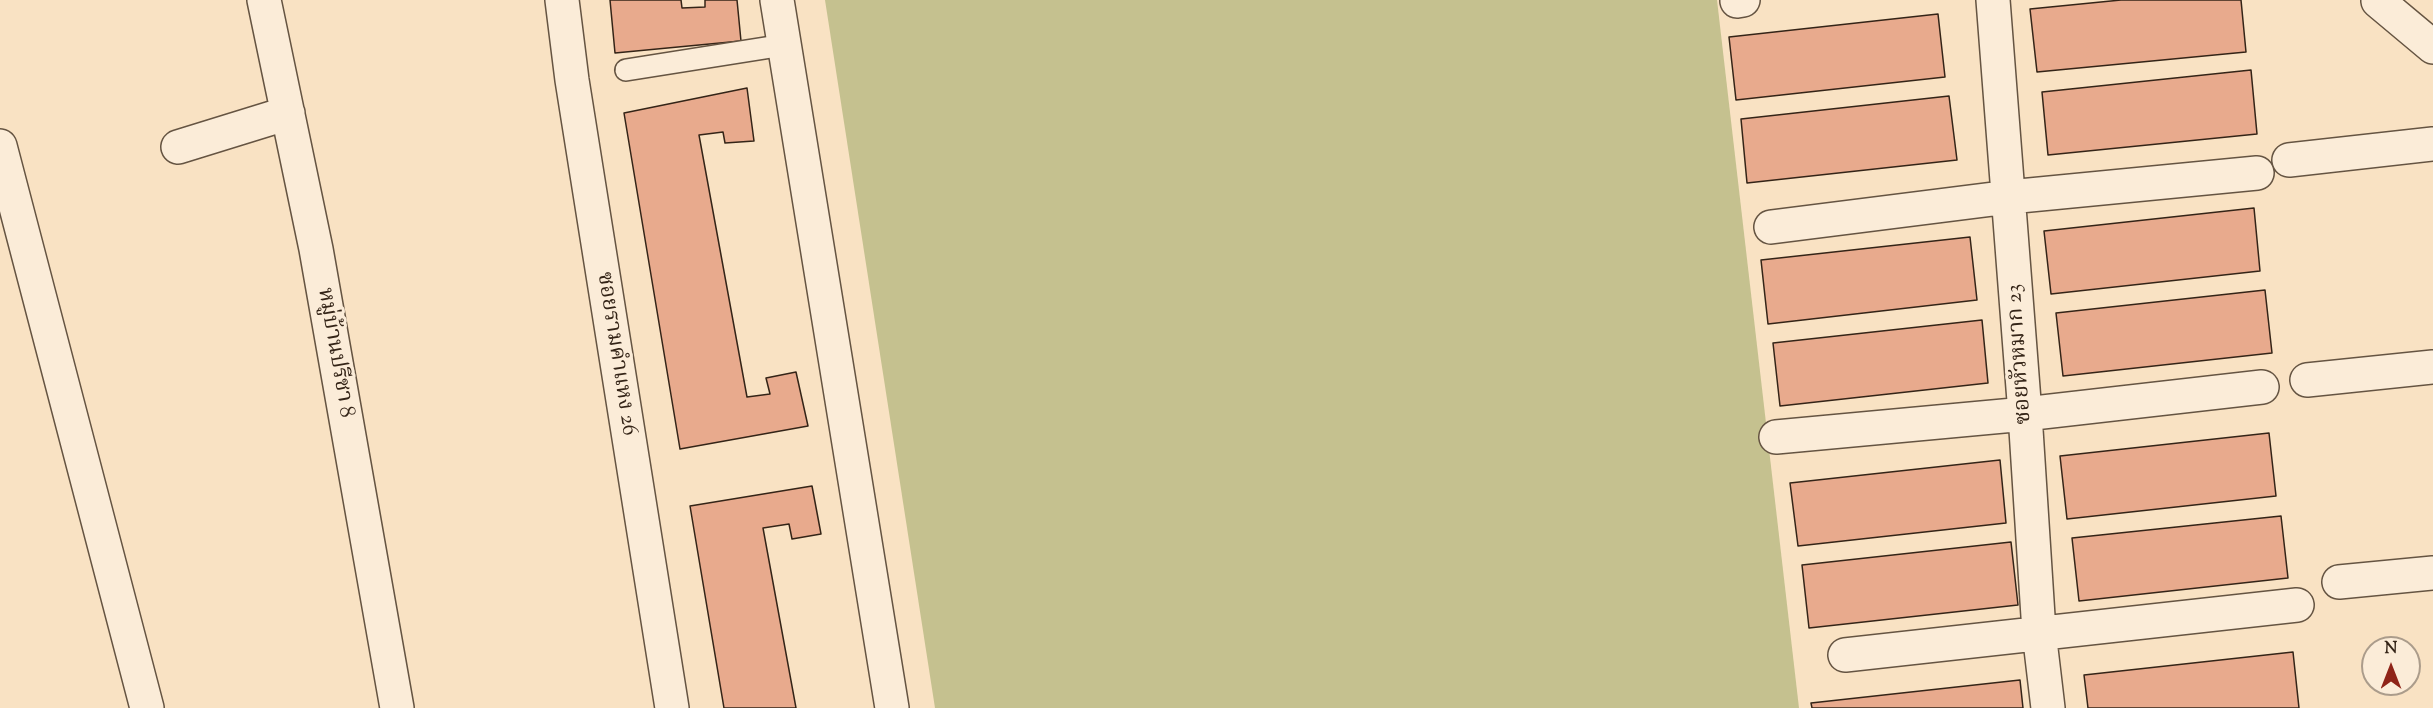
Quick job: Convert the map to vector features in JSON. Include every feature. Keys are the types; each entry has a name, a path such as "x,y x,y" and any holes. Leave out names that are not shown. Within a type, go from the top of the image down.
{"street":[{"name":"หมู่บ้านปรีชา 8","path":"264,0 316,249 397,708"},
{"name":"ซอยรามคำแหง 26","path":"562,0 572,80 672,708"},
{"path":"777,0 892,708"},
{"path":"1737,1 1743,0"},
{"name":"ซอยหัวหมาก 23","path":"1993,0 2025,414 2039,632 2048,708"},
{"path":"2378,1 2433,47"},
{"path":"177,147 288,113"},
{"path":"2289,160 2433,144"},
{"path":"0,146 147,708"},
{"path":"1772,227 2008,197 2257,173"},
{"path":"2307,380 2433,367"},
{"path":"1776,437 2025,414 2262,387"},
{"path":"2338,582 2433,573"},
{"path":"1845,655 2297,605"}],"lane":[{"path":"626,70 784,45"}],"shaded area":[{"path":"825,0 1717,0 1799,708 935,708"}],"building":[{"path":"610,0 681,0 682,8 705,7 705,0 737,0 741,41 615,53"},
{"path":"2121,0 2241,0 2246,52 2037,72 2030,9"},
{"path":"1938,14 1945,77 1736,100 1729,37"},
{"path":"2251,70 2257,134 2048,155 2042,92"},
{"path":"747,88 754,141 725,143 723,132 699,135 747,397 770,394 766,378 796,372 808,426 680,449 624,113"},
{"path":"1949,96 1957,160 1747,183 1741,119"},
{"path":"2254,208 2260,271 2051,294 2044,231"},
{"path":"1970,237 1977,300 1768,324 1761,260"},
{"path":"2265,290 2272,353 2063,376 2056,313"},
{"path":"1982,320 1988,383 1780,406 1773,343"},
{"path":"2269,433 2276,496 2067,519 2060,456"},
{"path":"2000,460 2006,523 1798,546 1790,483"},
{"path":"812,486 821,534 792,539 789,524 763,528 796,708 724,708 690,506"},
{"path":"2281,516 2288,578 2079,601 2072,538"},
{"path":"2011,542 2018,605 1809,628 1802,565"},
{"path":"2293,652 2299,708 2088,708 2084,675"},
{"path":"2020,680 2023,708 1812,708 1811,703"}]}
